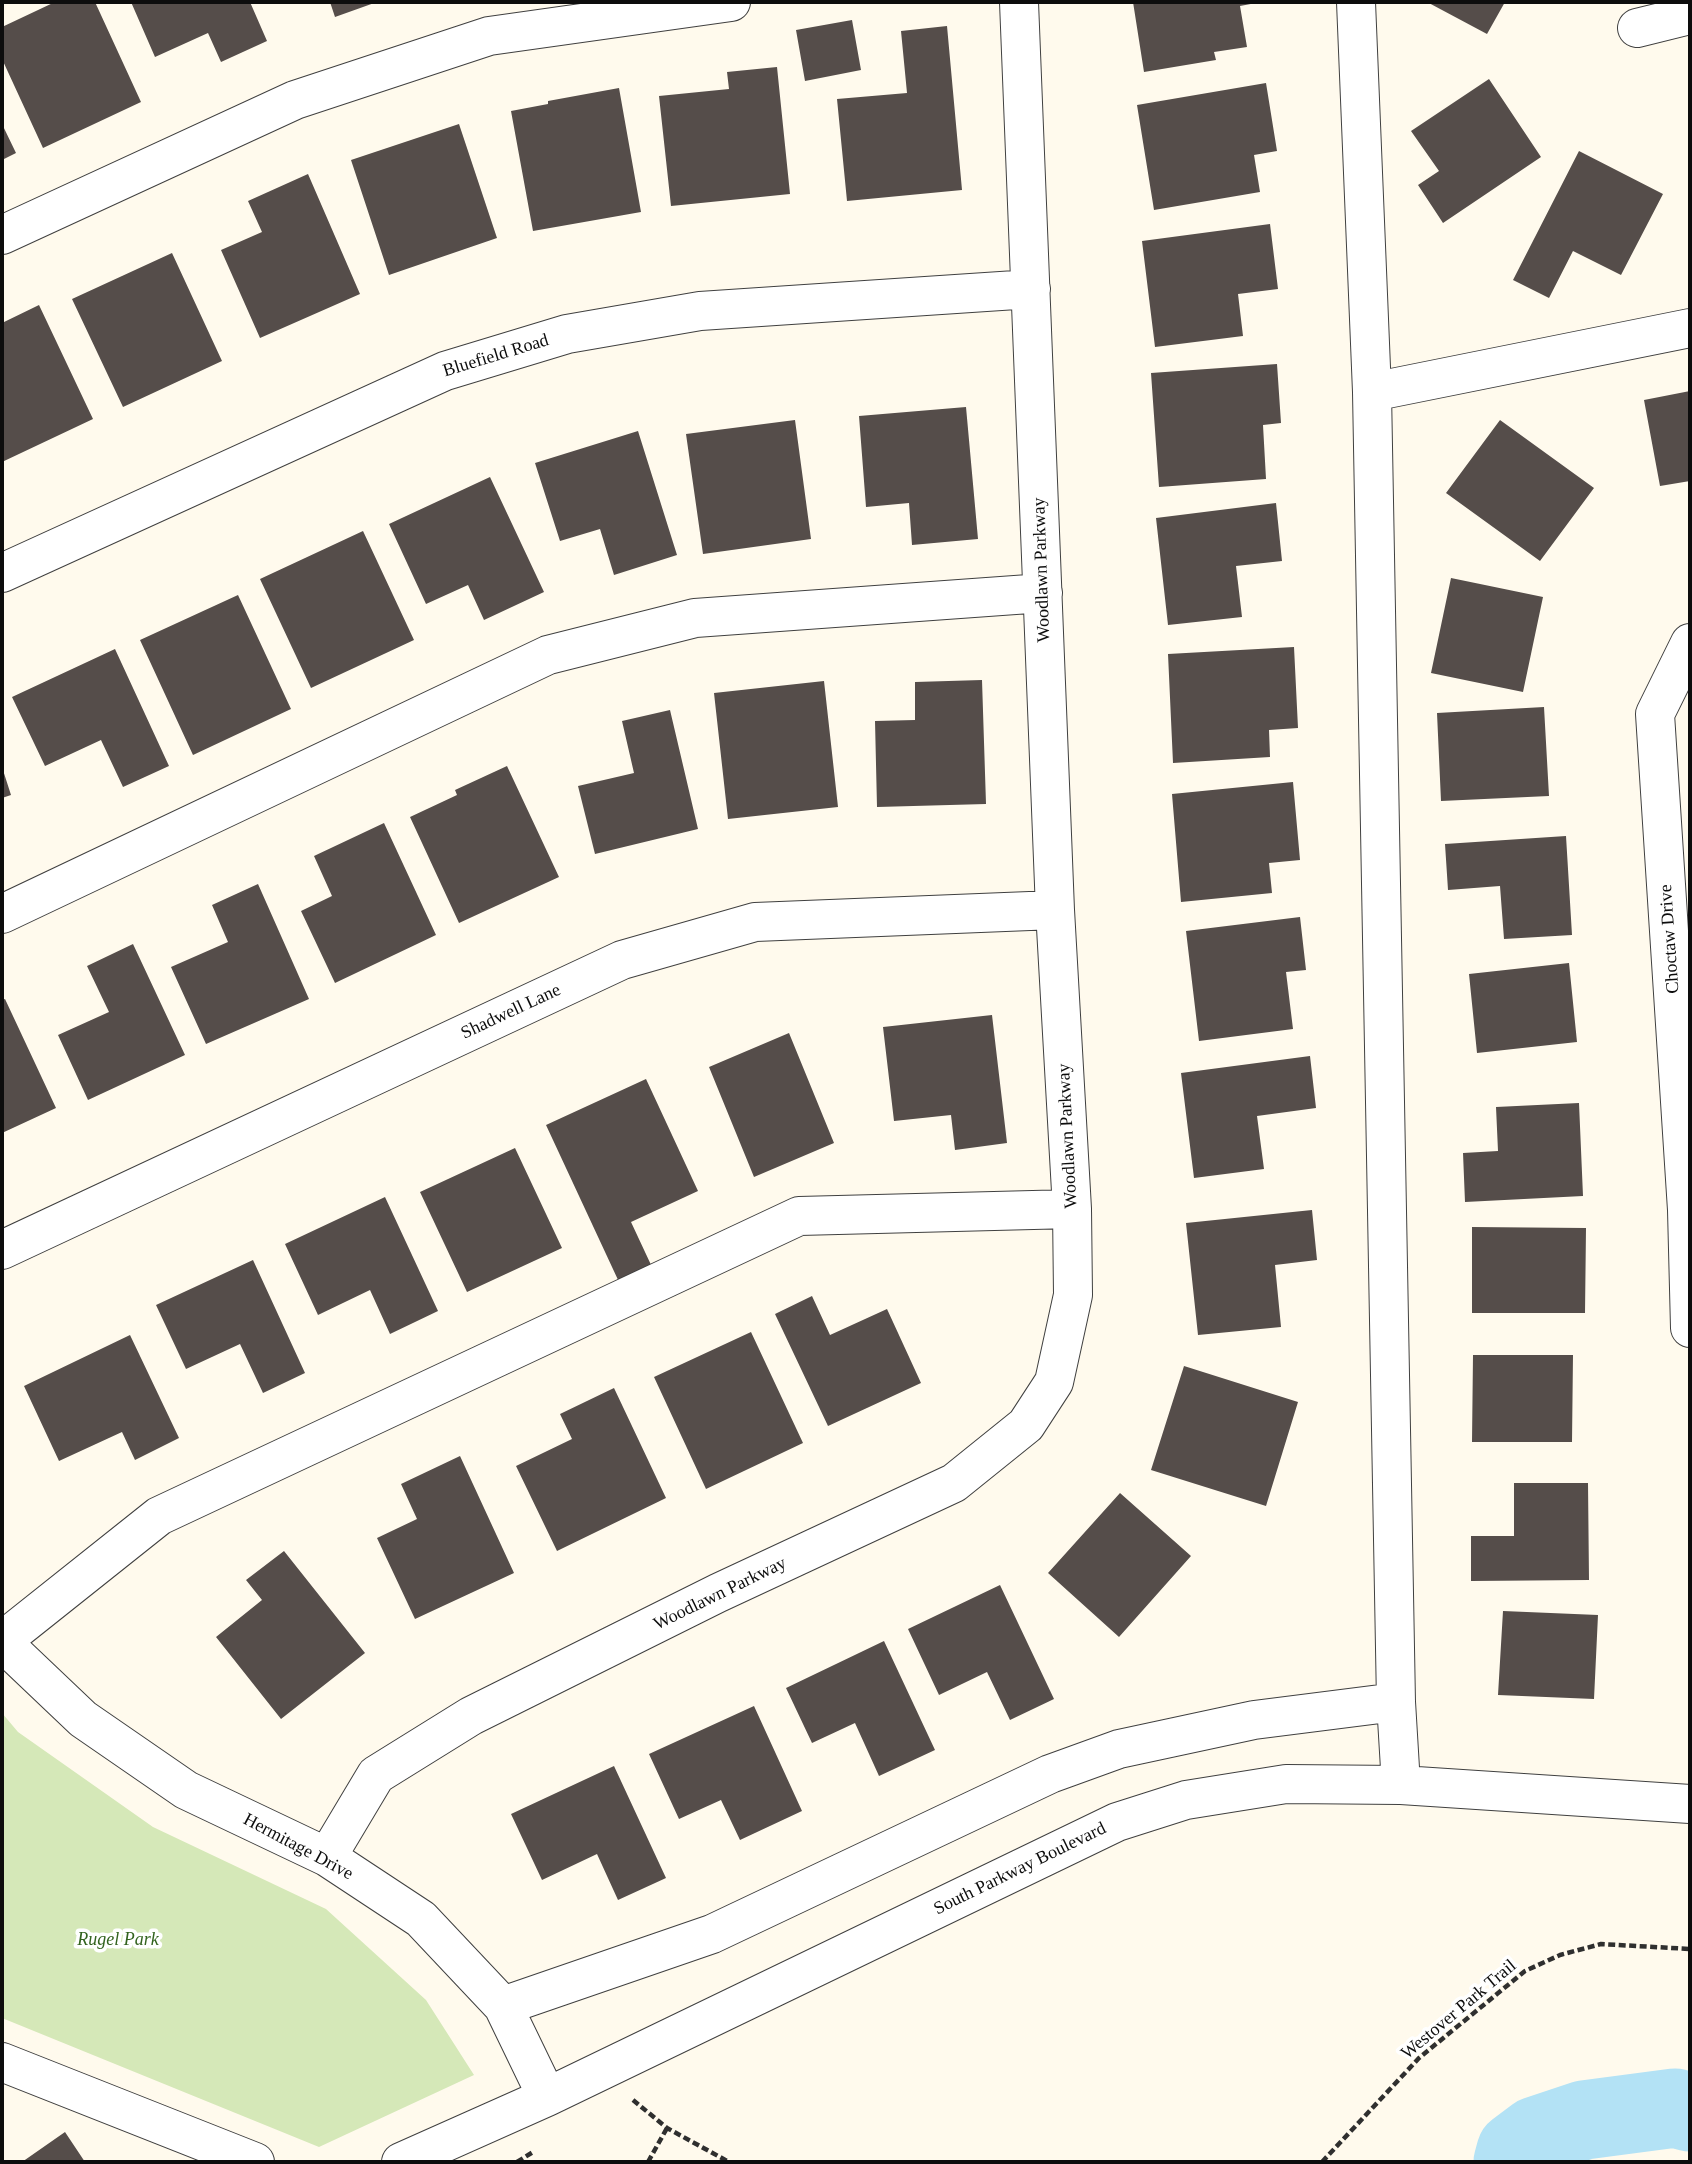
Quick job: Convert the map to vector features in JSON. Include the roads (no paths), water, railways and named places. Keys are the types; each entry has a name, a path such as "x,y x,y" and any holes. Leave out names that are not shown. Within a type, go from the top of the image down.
{"street":[{"path":"2,235 295,100 489,36 731,2"},
{"name":"Woodlawn Parkway","path":"327,1857 376,1775 471,1716 718,1593 954,1483 1026,1425 1054,1382 1073,1295 1072,1209 1055,910 1019,2"},
{"path":"1356,2 1372,392 1396,1702 1401,1785"},
{"path":"1637,27 1690,15"},
{"name":"Bluefield Road","path":"2,573 444,371 567,334 700,311 1031,289"},
{"path":"1372,392 1690,328"},
{"path":"2,914 548,655 695,618 1043,593"},
{"name":"Choctaw Drive","path":"1690,643 1656,714 1680,930 1690,1328"},
{"name":"Shadwell Lane","path":"2,1250 622,960 755,922 1055,910"},
{"path":"2,1642 159,1516 799,1216 1072,1209"},
{"name":"Hermitage Drive","path":"2,1642 83,1719 186,1790 327,1857 421,1919 503,2006 547,2097"},
{"path":"503,2006 712,1934 1050,1774 1119,1749 1254,1720 1396,1702"},
{"name":"South Parkway Boulevard","path":"401,2162 547,2097 1117,1822 1186,1800 1286,1784 1401,1785 1690,1804"},
{"path":"2,2062 255,2162"}],"waterway":[{"path":"1513,2162 1516,2151 1536,2136 1584,2120 1675,2108 1690,2112"}],"park label":[{"name":"Rugel Park","path":"118,1940"}]}
